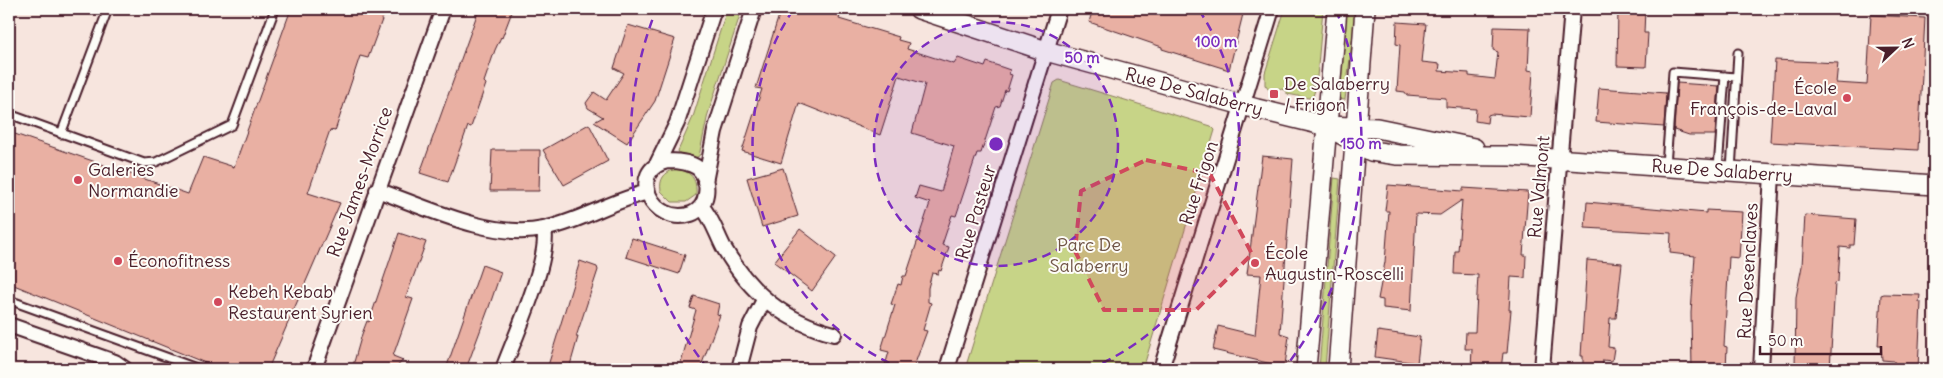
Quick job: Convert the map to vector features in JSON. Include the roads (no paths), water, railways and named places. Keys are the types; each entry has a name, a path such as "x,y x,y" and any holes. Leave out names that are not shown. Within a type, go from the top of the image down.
{"main road":[{"name":"Rue De Salaberry","path":"919,9 1046,51 1355,134 1371,151 1398,155 1511,156 1934,185"},
{"path":"1306,369 1337,9"},
{"path":"1338,369 1354,175 1364,9"}],"street":[{"name":"Rue James-Morrice","path":"314,369 443,9"},
{"path":"714,9 677,123 657,164 648,176 648,192 656,207 670,214 689,215 702,207 706,193 705,182 715,130 754,9"},
{"name":"Rue Pasteur","path":"947,369 1059,9"},
{"name":"Rue Frigon","path":"1161,369 1272,9"},
{"name":"Rue Valmont","path":"1542,369 1572,9"},
{"path":"657,164 674,161 689,164 700,171 705,182"},
{"name":"Rue Desenclaves","path":"1761,369 1772,174"},
{"path":"377,190 476,224 515,231 544,229 577,218 617,200 648,192"},
{"path":"702,207 737,268 764,300 792,318 834,334"},
{"path":"503,369 539,270 546,242 544,229"},
{"path":"739,369 750,327 764,300"},
{"path":"9,324 115,362 125,369"}],"lane":[{"path":"61,134 108,9"},
{"path":"9,114 148,164 156,162 230,126 236,117 275,9"},
{"path":"1724,171 1738,53"},
{"path":"1666,168 1673,72 1736,77"},
{"path":"1724,171 1725,76"},
{"path":"9,300 199,369"}],"place":[{"name":"De Salaberry / Frigon","path":"1274,94"},
{"name":"École François-de-Laval","path":"1847,98"},
{"name":"Galeries Normandie","path":"78,180"},
{"name":"Éconofitness","path":"118,261"},
{"name":"École Augustin-Roscelli","path":"1255,263"},
{"name":"Kebeh Kebab Restaurent Syrien","path":"218,302"}],"park label":[{"name":"Parc De Salaberry","path":"1089,255"}]}
